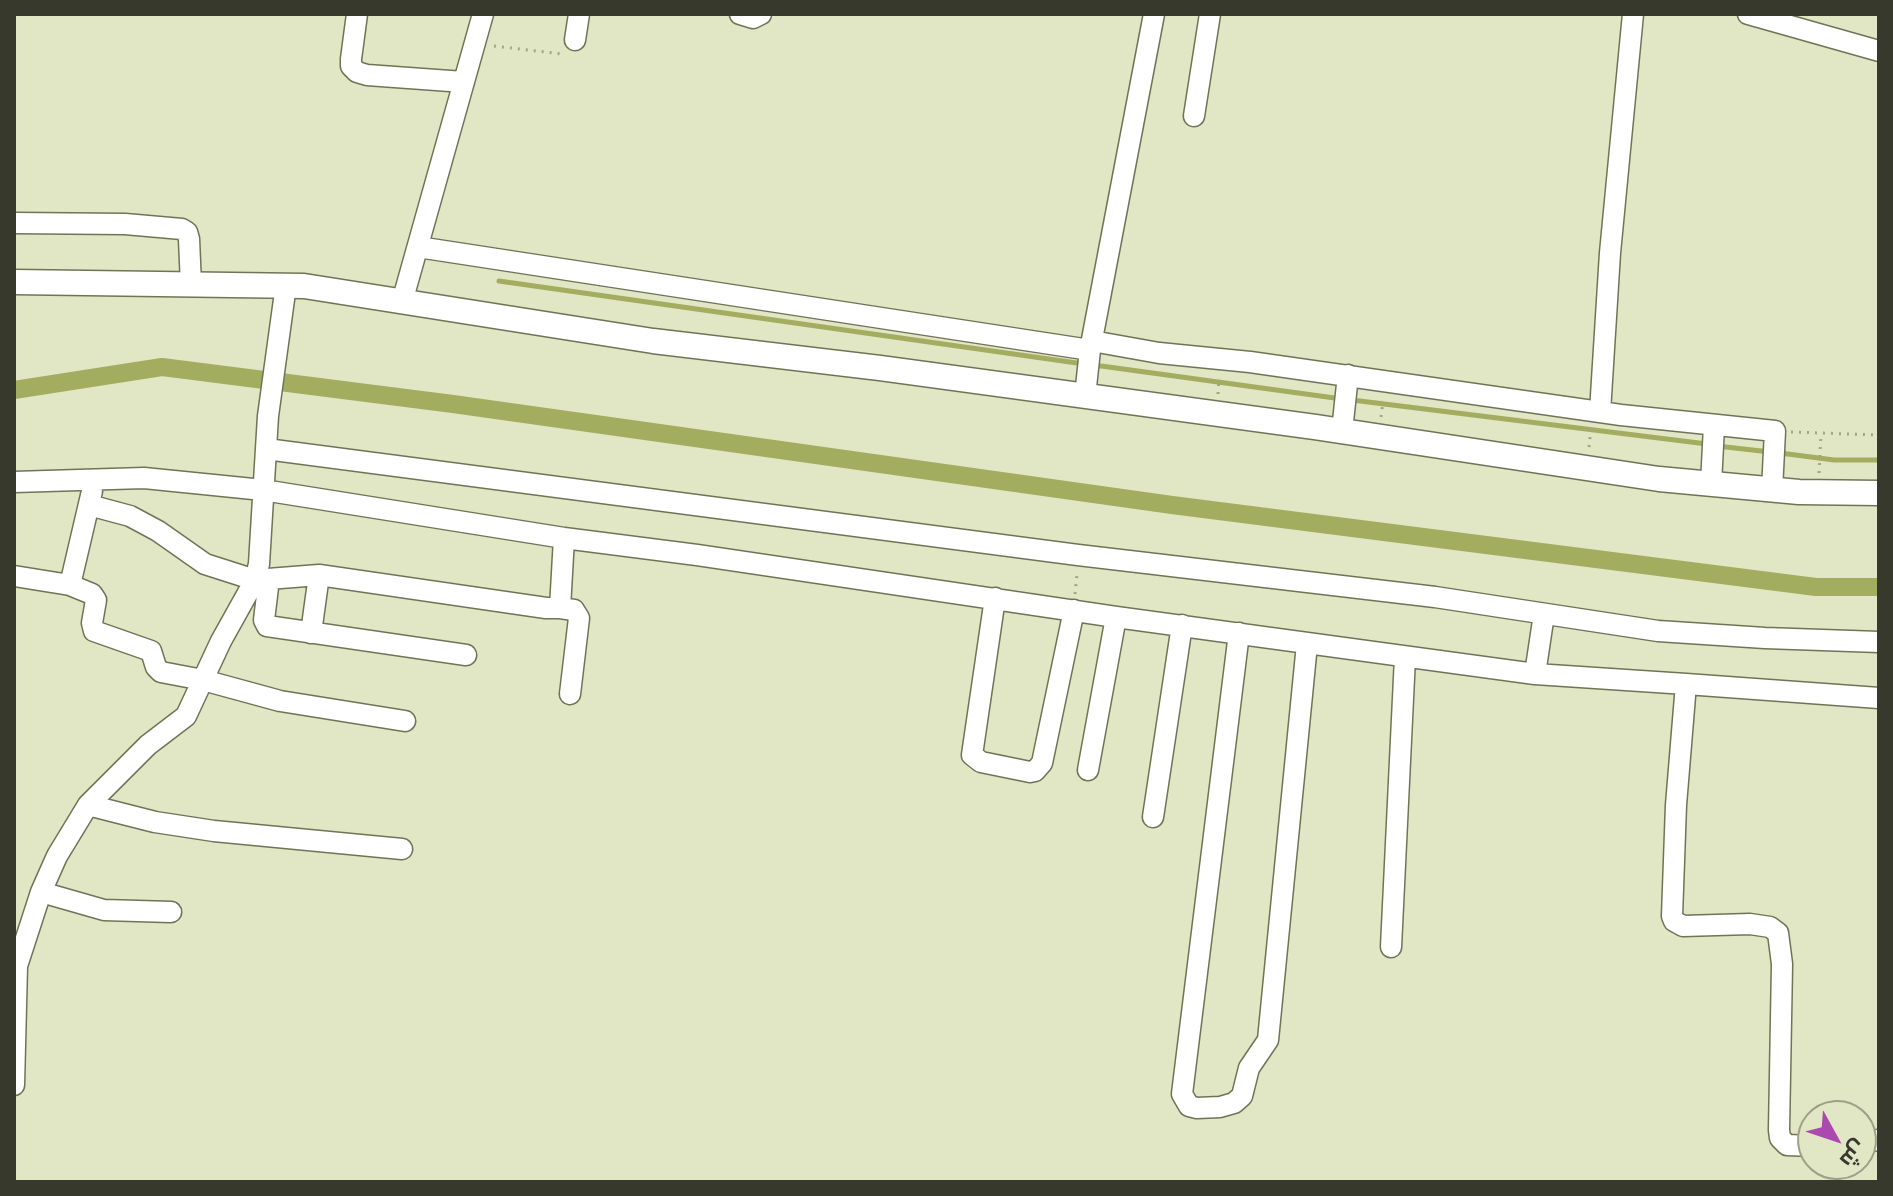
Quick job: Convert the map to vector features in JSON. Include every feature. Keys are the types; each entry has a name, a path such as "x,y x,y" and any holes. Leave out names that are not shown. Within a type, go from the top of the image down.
{"street":[{"path":"357,14 351,66 357,72 464,82"},
{"path":"402,302 483,14"},
{"path":"575,40 579,14"},
{"path":"740,14 753,18 761,14"},
{"path":"1085,396 1091,346 1154,14"},
{"path":"1194,116 1210,14"},
{"path":"1600,412 1610,253 1633,14"},
{"path":"1748,14 1879,51"},
{"path":"14,223 125,224 182,229 189,239 191,285"},
{"path":"418,247 1091,346 1250,362 1347,381 1775,431 1772,490"},
{"path":"14,282 286,285 653,341 1085,396 1343,421 1659,479 1772,490 1879,493"},
{"path":"286,285 268,416 263,490 259,564 264,620 267,626 466,655"},
{"path":"1343,421 1347,381"},
{"path":"1711,484 1714,426"},
{"path":"266,449 1078,555 1333,584 1679,632 1879,642"},
{"path":"70,585 95,478"},
{"path":"14,482 144,478 263,490 564,538 995,598 1074,605 1116,617 1535,674 1879,698"},
{"path":"89,505 130,516 158,531 205,564 262,579 319,575 574,610 579,618 570,694"},
{"path":"560,608 564,538"},
{"path":"311,633 319,575"},
{"path":"14,576 70,585 95,596 94,631 151,651 161,672 280,701 405,721"},
{"path":"14,1085 17,966 24,913 41,892 57,856 88,805 155,738 182,720 190,709 203,680 262,579"},
{"path":"995,598 972,755 981,762 1030,772 1042,763 1074,605"},
{"path":"1535,674 1544,614"},
{"path":"1088,770 1116,617"},
{"path":"1153,817 1182,625"},
{"path":"1239,633 1182,1094 1189,1106 1197,1108 1220,1107 1234,1103 1242,1096 1249,1068 1268,1040 1307,644"},
{"path":"1391,947 1405,657"},
{"path":"1686,684 1676,805 1672,916 1683,926 1750,924 1770,927 1778,933 1782,964 1779,1130 1780,1138 1787,1145 1797,1145"},
{"path":"88,805 155,822 214,831 402,849"},
{"path":"41,892 104,910 171,912"}],"path":[{"path":"475,44 563,54 570,51 575,40"},
{"path":"1381,419 1384,393"},
{"path":"1775,431 1879,435"},
{"path":"1820,464 1821,434"},
{"path":"1074,605 1077,574"}],"waterway":[{"path":"499,281 1084,364"},
{"path":"1094,365 1342,399"},
{"path":"14,390 162,367 453,404 1172,505 1816,587 1879,587"},
{"path":"1352,400 1707,444"},
{"path":"1717,446 1770,452"},
{"path":"1780,453 1834,460 1879,460"}]}
